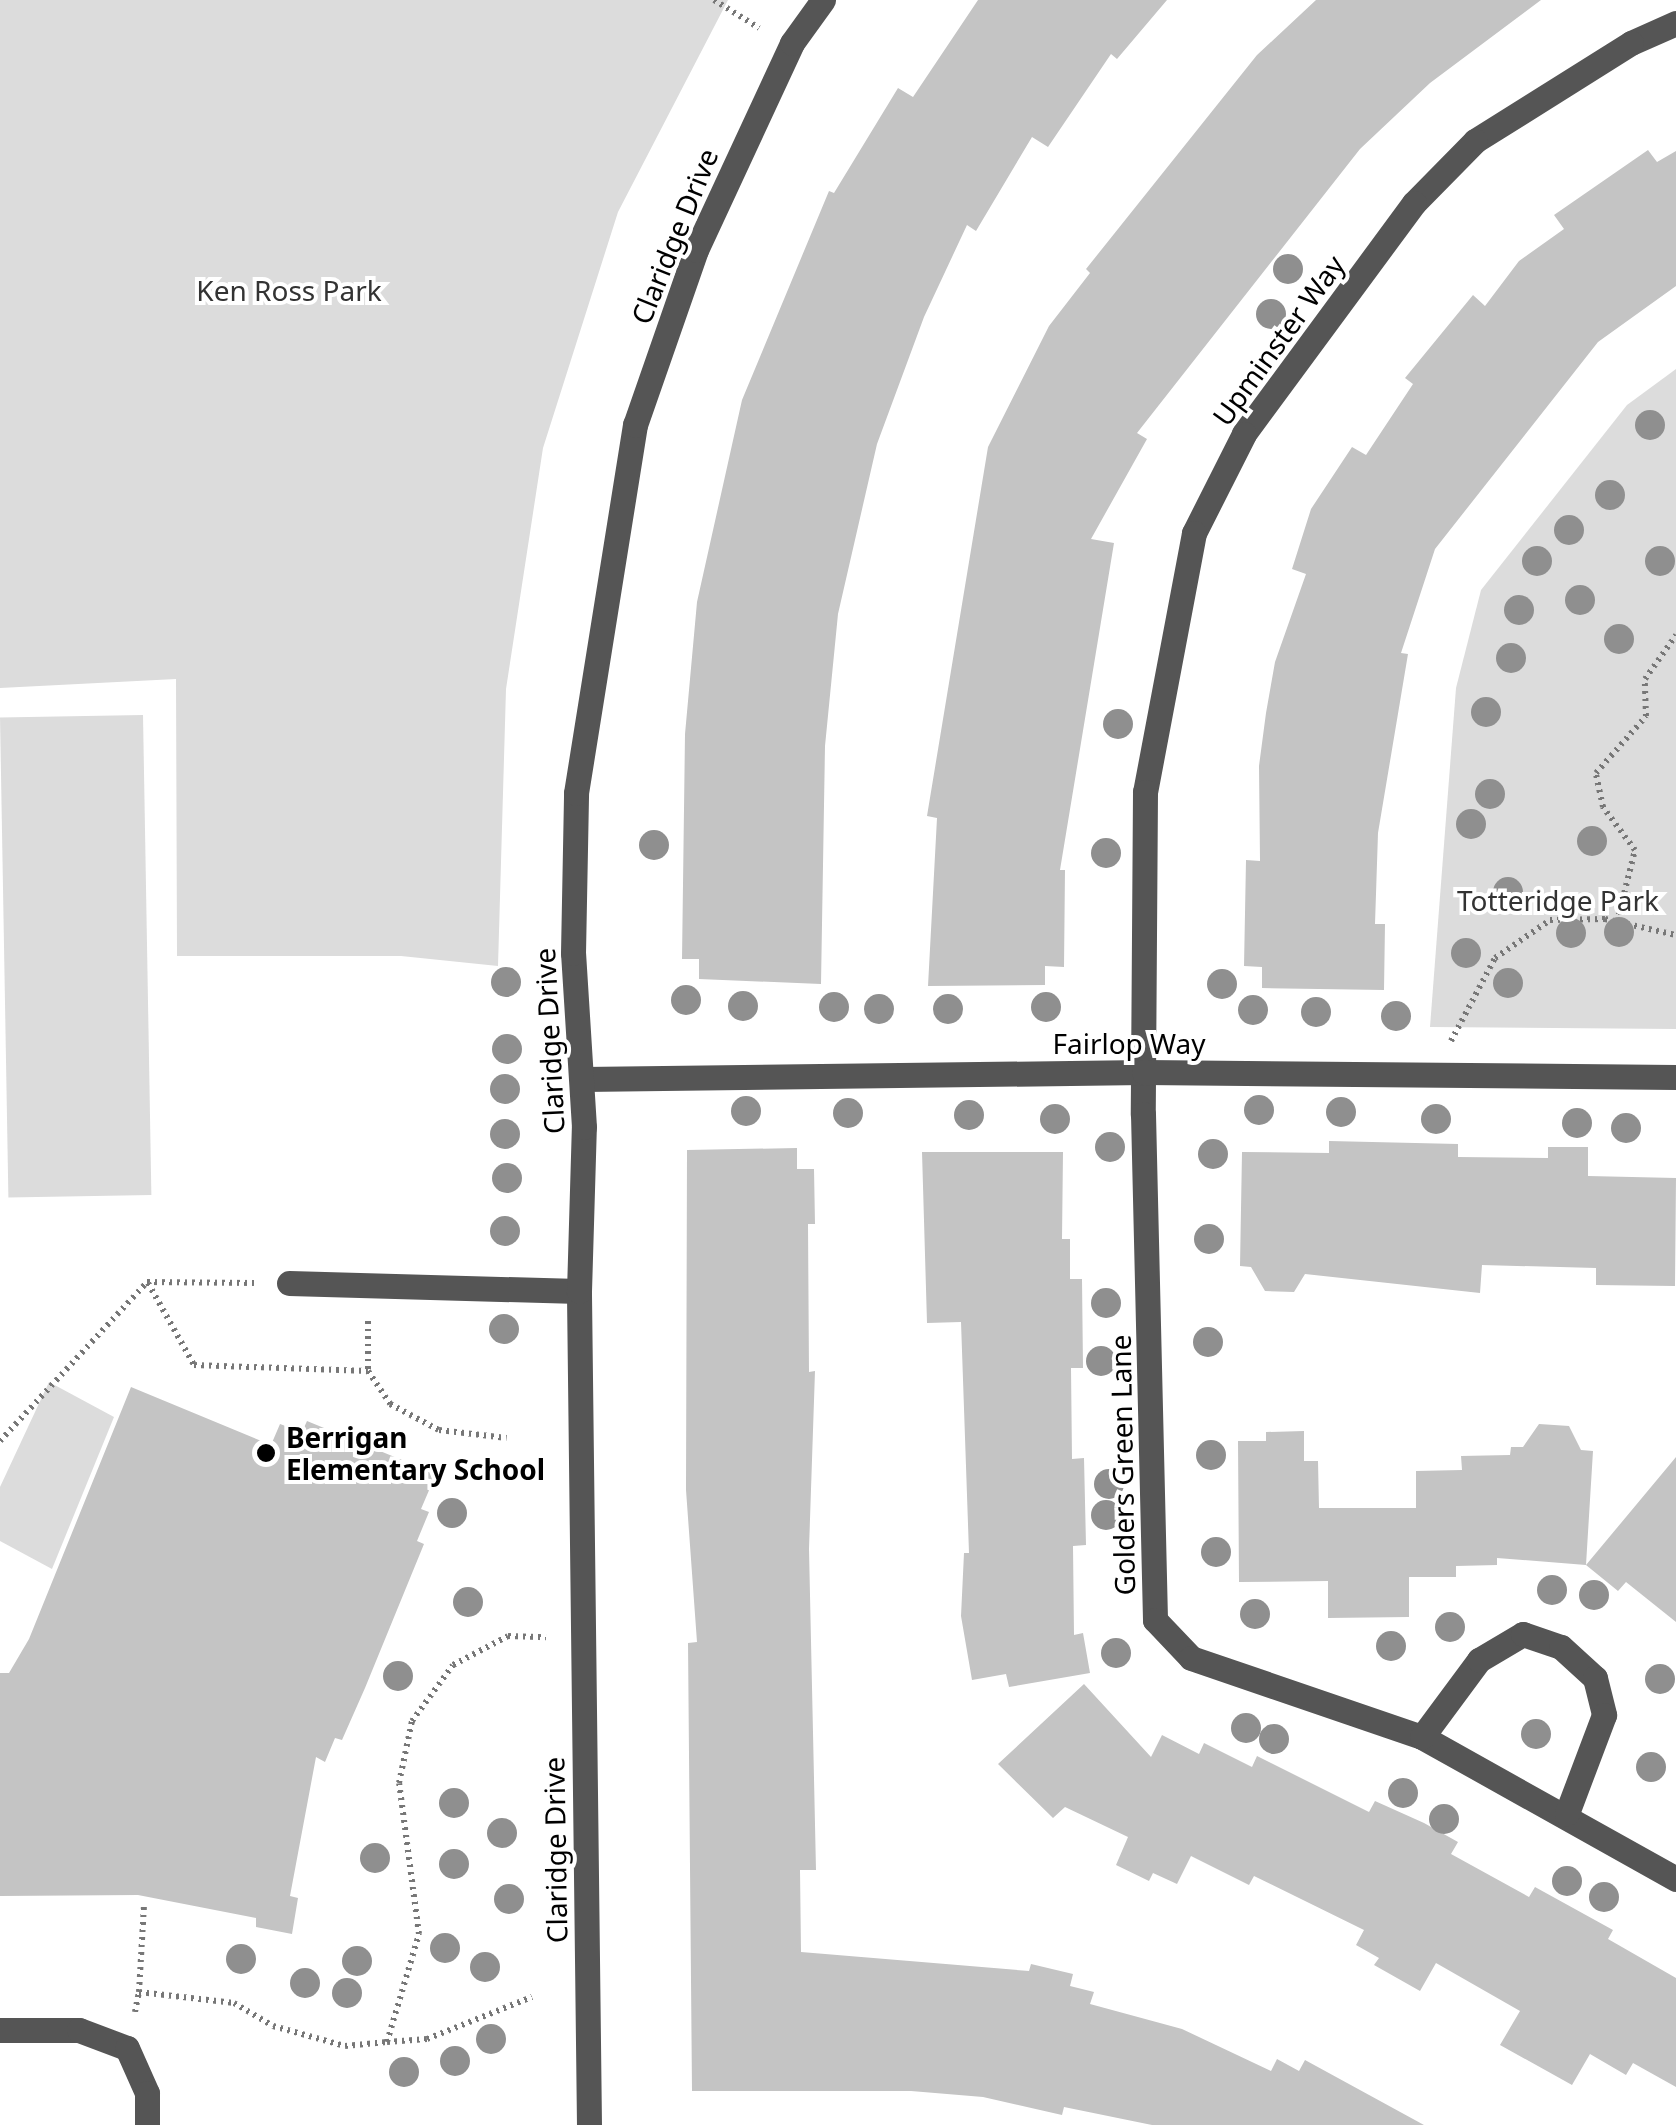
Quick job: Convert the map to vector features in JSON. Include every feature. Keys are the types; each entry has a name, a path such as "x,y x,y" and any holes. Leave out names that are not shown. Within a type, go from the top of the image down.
{"street":[{"name":"Claridge Drive","path":"590,2125 578,1291 582,1079 572,953 576,793 635,426 696,250 792,43 823,0"},
{"name":"Upminster Way","path":"1144,1072 1145,792 1202,516 1244,434 1414,203 1475,141 1676,23"},
{"name":"Fairlop Way","path":"582,1079 1144,1072 1676,1076"},
{"name":"Golders Green Lane","path":"1144,1072 1155,1620 1191,1658 1422,1738 1567,1813 1676,1878"},
{"path":"289,1284 578,1291"},
{"path":"1422,1738 1478,1660 1522,1634 1562,1646 1595,1678 1604,1715 1567,1813"},
{"path":"0,2030 79,2030 127,2048 147,2093 147,2125"}],"path":[{"path":"714,0 792,43"},
{"path":"1617,922 1635,850 1603,807 1596,773 1646,716 1644,679 1676,635"},
{"path":"1438,1073 1495,958 1550,920 1617,922 1676,934"},
{"path":"147,1282 194,1366 368,1371"},
{"path":"0,1441 147,1282 289,1284"},
{"path":"368,1285 368,1371 390,1404 439,1430 507,1438"},
{"path":"387,2042 419,1934 399,1783 412,1721 453,1665 508,1636 582,1638"},
{"path":"127,2048 139,1992 144,1905"},
{"path":"139,1992 234,2003 273,2026 345,2046 427,2039 532,1998"}],"green space":[{"name":"Ken Ross Park","path":"0,0 728,0 618,212 543,448 506,689 498,966 401,956 177,956 176,679 0,688"},
{"name":"Totteridge Park","path":"1676,369 1676,1029 1430,1027 1456,688 1481,590 1627,405"},
{"path":"143,715 151,1195 8,1197 0,717"},
{"path":"49,1382 114,1417 52,1569 0,1541 0,1487"}],"building":[{"path":"978,0 1167,0 1117,59 1111,54 1048,147 1032,137 976,231 967,225 924,317 877,444 838,614 825,746 821,984 699,979 699,959 682,959 685,734 697,602 742,400 829,191 834,193 898,88 913,97"},
{"path":"1316,0 1541,0 1430,83 1360,149 1137,433 1147,439 1091,539 1114,543 1060,870 1065,870 1064,967 1045,966 1045,985 928,986 937,818 927,816 988,447 1049,326 1090,273 1086,269 1257,55"},
{"path":"1648,150 1657,162 1676,151 1676,286 1598,342 1435,549 1401,653 1408,654 1378,833 1375,924 1385,924 1384,990 1262,988 1262,967 1244,966 1246,860 1260,861 1259,766 1266,713 1275,662 1306,574 1292,569 1311,509 1352,447 1366,455 1413,384 1405,378 1473,295 1485,306 1519,261 1564,229 1554,215"},
{"path":"1329,1141 1458,1144 1458,1157 1548,1158 1548,1147 1588,1147 1588,1176 1676,1178 1675,1286 1596,1285 1596,1268 1482,1265 1480,1293 1305,1274 1294,1292 1265,1291 1251,1267 1240,1266 1242,1152 1329,1153"},
{"path":"797,1148 797,1169 814,1169 815,1224 808,1224 809,1372 815,1371 809,1549 816,1870 800,1870 801,1952 1029,1971 1031,1964 1073,1974 1070,1986 1094,1992 1090,2004 1182,2029 1271,2071 1277,2059 1299,2071 1305,2060 1424,2125 1152,2125 1064,2107 1062,2115 983,2097 911,2091 692,2091 688,1643 697,1642 686,1490 687,1150"},
{"path":"922,1152 1063,1152 1062,1239 1070,1239 1070,1279 1082,1279 1083,1368 1071,1368 1072,1459 1084,1458 1086,1545 1073,1546 1074,1635 1083,1633 1090,1673 1009,1687 1006,1674 972,1680 961,1616 964,1553 969,1553 961,1322 927,1323"},
{"path":"131,1387 271,1445 280,1424 302,1432 307,1421 436,1474 421,1509 429,1512 417,1541 424,1544 365,1688 342,1740 335,1738 325,1762 316,1757 290,1896 298,1898 292,1934 256,1927 256,1918 138,1895 0,1896 0,1673 9,1673 29,1639"},
{"path":"1539,1424 1569,1426 1581,1450 1593,1451 1586,1565 1497,1558 1497,1565 1456,1566 1456,1577 1409,1577 1409,1617 1328,1618 1328,1581 1239,1582 1238,1441 1266,1441 1266,1432 1304,1431 1304,1461 1318,1461 1319,1508 1416,1508 1416,1471 1462,1470 1461,1456 1510,1455 1511,1447 1523,1447"},
{"path":"1676,1457 1676,1622 1626,1582 1618,1591 1586,1565"},
{"path":"1084,1684 1151,1757 1162,1735 1199,1754 1204,1743 1252,1767 1257,1756 1369,1812 1375,1801 1424,1823 1458,1842 1451,1854 1529,1897 1535,1887 1613,1930 1608,1939 1676,1978 1676,2087 1633,2063 1626,2075 1590,2054 1572,2085 1500,2045 1520,2011 1436,1963 1420,1991 1374,1965 1379,1958 1356,1945 1364,1930 1254,1876 1249,1885 1191,1856 1177,1884 1153,1873 1149,1881 1116,1865 1128,1837 1065,1807 1053,1818 998,1764"}],"place":[{"name":"Berrigan Elementary School","path":"266,1453"}]}
